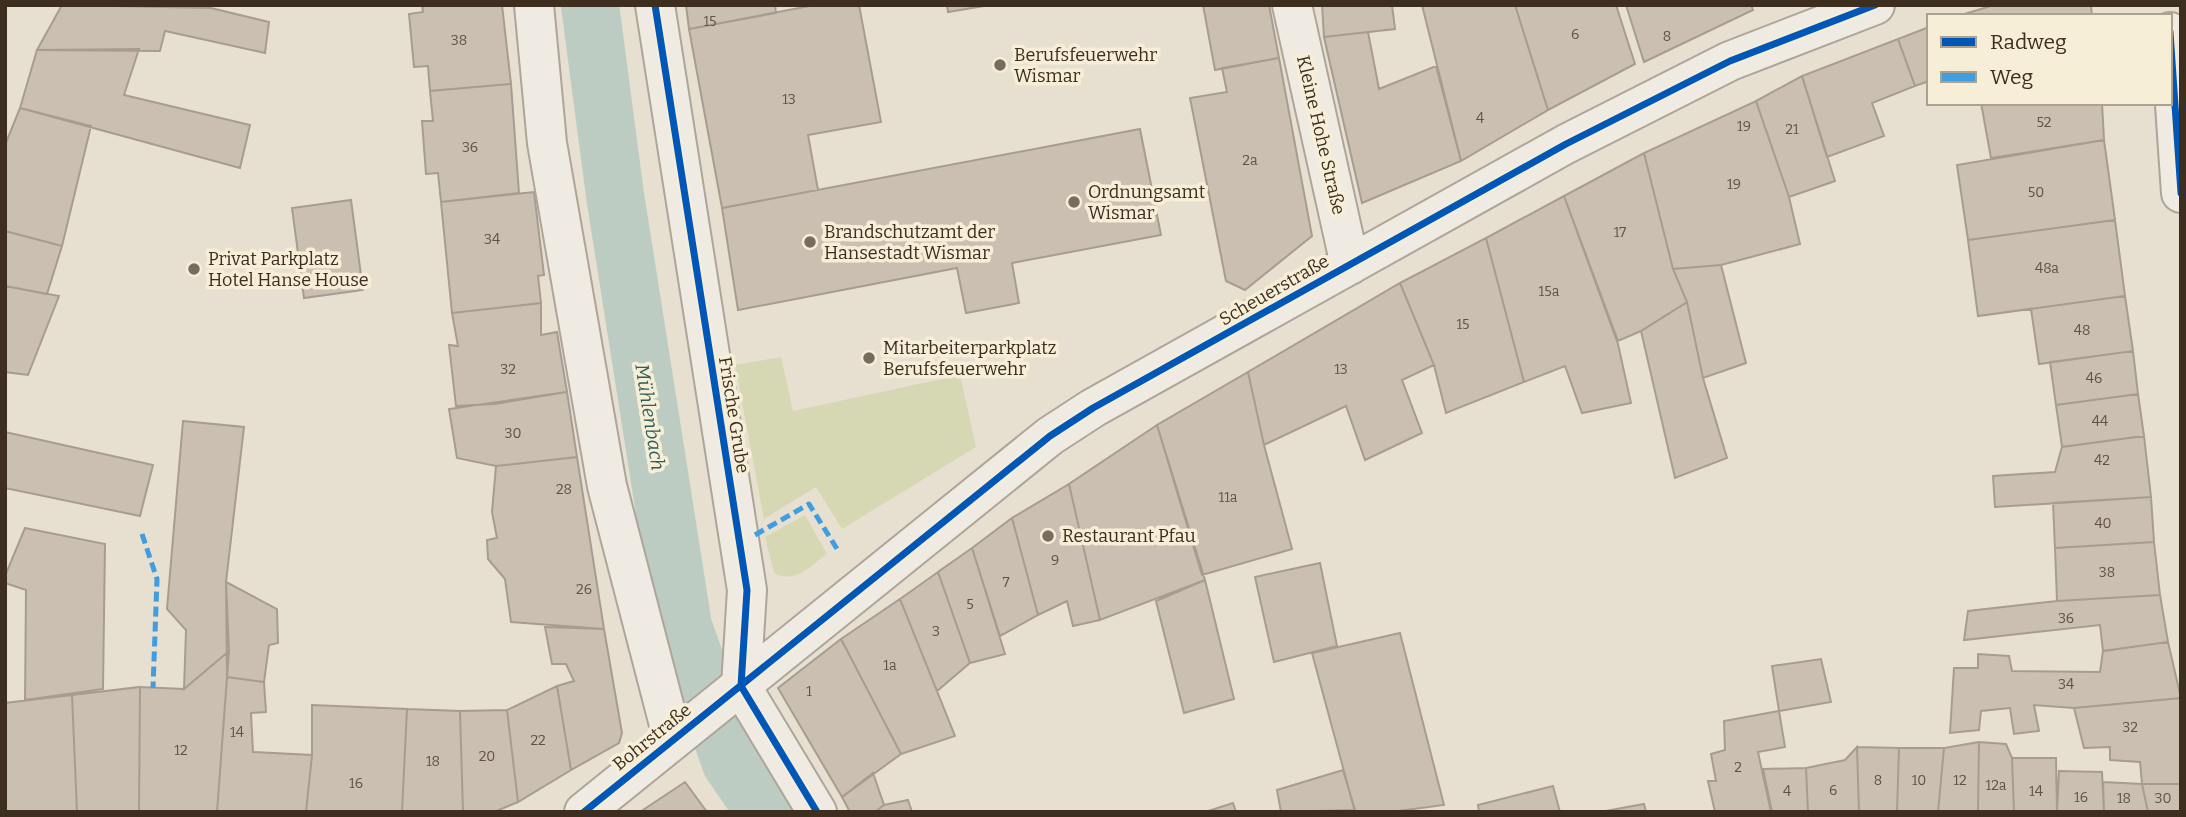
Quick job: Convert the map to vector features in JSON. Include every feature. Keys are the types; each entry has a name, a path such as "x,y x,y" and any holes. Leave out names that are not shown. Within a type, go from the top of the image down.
{"street":[{"path":"534,5 549,156 607,486 673,740"},
{"name":"Frische Grube","path":"654,5 747,590 741,685"},
{"name":"Kleine Hohe Straße","path":"1292,5 1350,265"},
{"name":"Scheuerstraße","path":"741,685 1050,436 1093,408 1566,144 1730,61 1875,5"},
{"path":"2172,61 2181,193"},
{"path":"741,685 817,812"},
{"name":"Bohrstraße","path":"584,812 741,685"}],"green space":[{"path":"781,357 793,411 960,375 976,447 842,529 816,487 764,519 735,365"},
{"path":"805,515 827,554 796,575 782,576 774,573 765,537"}],"building":[{"path":"62,5 211,8 269,22 265,53 165,31 160,51 37,50"},
{"path":"422,5 502,5 511,84 430,91 428,66 414,67 409,14 423,12"},
{"path":"686,5 775,5 776,13 689,29"},
{"path":"815,5 859,5 881,122 808,135 818,190 722,208 689,29"},
{"path":"947,5 990,5 948,12"},
{"path":"1203,5 1269,5 1279,58 1215,70"},
{"path":"1322,5 1392,5 1395,29 1324,37"},
{"path":"1422,5 1515,5 1548,110 1461,161"},
{"path":"1515,5 1616,5 1635,64 1548,110"},
{"path":"1626,5 1751,5 1753,10 1644,62"},
{"path":"1994,5 2091,5 2092,14 1965,14"},
{"path":"1927,28 1927,82 1915,86 1898,39"},
{"path":"1368,32 1379,89 1436,66 1461,161 1362,203 1324,37"},
{"path":"1898,39 1915,86 1872,103 1884,136 1827,157 1802,76"},
{"path":"139,49 124,95 250,125 240,168 20,108 37,50"},
{"path":"1279,58 1312,236 1245,290 1226,281 1190,98 1227,92 1222,68"},
{"path":"1802,76 1835,181 1789,197 1756,101"},
{"path":"511,84 519,193 441,202 438,173 426,174 422,121 433,121 430,91"},
{"path":"1756,101 1789,197 1800,244 1721,265 1673,269 1644,153"},
{"path":"1981,105 2102,105 2104,140 1991,158"},
{"path":"20,108 91,126 62,246 5,231 5,145"},
{"path":"1140,129 1161,235 1012,263 1019,303 966,313 957,268 738,310 722,208"},
{"path":"2104,140 2115,220 1968,240 1957,165"},
{"path":"1644,153 1673,269 1687,302 1641,331 1618,341 1564,196"},
{"path":"534,192 544,275 538,276 541,303 452,313 441,202"},
{"path":"1564,196 1618,344 1631,403 1582,413 1565,366 1524,382 1486,238"},
{"path":"351,200 363,290 304,298 292,208"},
{"path":"2115,220 2125,296 1978,316 1968,240"},
{"path":"5,231 62,246 47,294 5,286"},
{"path":"1486,238 1524,382 1446,413 1434,365 1400,283"},
{"path":"1721,265 1746,363 1703,378 1687,302 1673,269"},
{"path":"1400,283 1434,365 1402,380 1422,433 1365,460 1346,406 1264,445 1248,372"},
{"path":"5,286 59,296 28,375 5,372"},
{"path":"2125,296 2133,351 2039,364 2031,309"},
{"path":"1687,302 1703,378 1727,458 1675,478 1641,331"},
{"path":"541,303 541,335 557,332 567,392 495,404 456,406 449,345 458,346 452,313"},
{"path":"2133,351 2138,394 2056,405 2050,362"},
{"path":"1248,372 1292,549 1202,575 1157,425"},
{"path":"567,392 577,457 496,466 457,458 449,409"},
{"path":"2138,394 2144,436 2062,447 2056,405"},
{"path":"183,421 244,427 226,582 229,651 184,689 186,630 167,609"},
{"path":"1157,425 1205,580 1100,620 1069,484"},
{"path":"5,432 153,465 140,516 5,488"},
{"path":"2144,436 2151,497 1995,507 1993,476 2055,472 2062,447"},
{"path":"577,457 604,629 511,622 505,579 488,559 487,540 497,538 492,512 496,466"},
{"path":"1069,484 1100,620 1073,626 1067,601 1038,615 1012,518"},
{"path":"2151,497 2154,542 2055,548 2053,503"},
{"path":"1012,518 1038,615 1000,636 972,548"},
{"path":"25,528 105,544 103,689 25,700 26,590 5,583 5,576"},
{"path":"2154,542 2160,595 2057,601 2055,548"},
{"path":"972,548 1005,654 970,663 938,572"},
{"path":"1320,563 1337,646 1274,662 1255,577"},
{"path":"938,572 970,663 937,691 900,599"},
{"path":"1205,580 1234,699 1184,713 1156,601"},
{"path":"226,582 277,609 278,643 269,645 264,682 227,677"},
{"path":"2160,595 2168,642 2103,651 2100,625 1964,640 1968,611 2057,601"},
{"path":"900,599 955,736 901,754 841,639"},
{"path":"545,627 604,629 622,733 619,743 571,770 557,686 574,681 566,664 552,664"},
{"path":"1400,633 1444,805 1391,812 1355,812 1312,653"},
{"path":"841,639 901,754 842,797 778,688"},
{"path":"2168,642 2181,698 2074,708 2034,705 2039,731 2014,734 2010,708 1981,711 1979,730 1950,733 1954,668 1978,668 1978,654 2009,656 2012,671 2100,672 2103,651"},
{"path":"229,651 217,812 139,812 140,687 184,689"},
{"path":"1821,659 1831,702 1779,711 1772,666"},
{"path":"227,677 264,682 266,712 251,713 253,752 312,755 306,812 217,812"},
{"path":"557,686 571,770 518,802 507,710"},
{"path":"140,687 139,812 77,812 72,695"},
{"path":"72,695 77,812 5,812 5,703"},
{"path":"2181,698 2181,784 2142,784 2140,762 2110,760 2110,747 2084,748 2074,708"},
{"path":"312,705 407,709 402,812 306,812 312,755"},
{"path":"407,709 460,711 463,812 402,812"},
{"path":"507,710 518,802 494,812 463,812 460,711"},
{"path":"1779,711 1785,747 1758,752 1771,812 1715,812 1708,781 1716,781 1711,754 1725,750 1724,721"},
{"path":"1979,742 1978,812 1938,812 1944,748"},
{"path":"1979,742 2006,744 2012,758 2014,812 1978,812"},
{"path":"1857,747 1859,812 1808,812 1806,768 1845,760"},
{"path":"1857,747 1899,748 1897,812 1859,812"},
{"path":"1899,748 1944,748 1938,812 1897,812"},
{"path":"2012,758 2056,758 2057,812 2014,812"},
{"path":"1806,768 1808,812 1772,812 1763,769"},
{"path":"1343,770 1355,810 1281,812 1277,790"},
{"path":"2059,771 2102,772 2104,812 2057,812"},
{"path":"873,773 884,805 875,812 850,812 842,797"},
{"path":"685,782 707,812 640,812"},
{"path":"2103,782 2142,784 2148,812 2104,812"},
{"path":"2142,784 2181,784 2181,812 2148,812"},
{"path":"1553,786 1560,812 1479,812 1478,805"},
{"path":"908,800 912,812 875,812 884,805"},
{"path":"1233,803 1236,812 1205,812"},
{"path":"1644,804 1646,812 1600,812"}],"waterway":[{"name":"Mühlenbach","path":"590,5 615,195 683,626 731,763 765,812"}],"marked path":[{"path":"755,535 809,504 839,552"},
{"path":"142,534 157,579 153,688"}],"cycle path":[{"path":"655,5 747,590 741,686 817,812"},
{"path":"584,812 1050,436 1093,408 1566,144 1730,61 1875,5"},
{"path":"2172,61 2181,193"}],"place":[{"name":"Berufsfeuerwehr Wismar","path":"1000,65"},
{"name":"Ordnungsamt Wismar","path":"1074,202"},
{"name":"Brandschutzamt der Hansestadt Wismar","path":"810,242"},
{"name":"Privat Parkplatz Hotel Hanse House","path":"194,269"},
{"name":"Mitarbeiterparkplatz Berufsfeuerwehr","path":"869,358"},
{"name":"Restaurant Pfau","path":"1048,536"}]}
